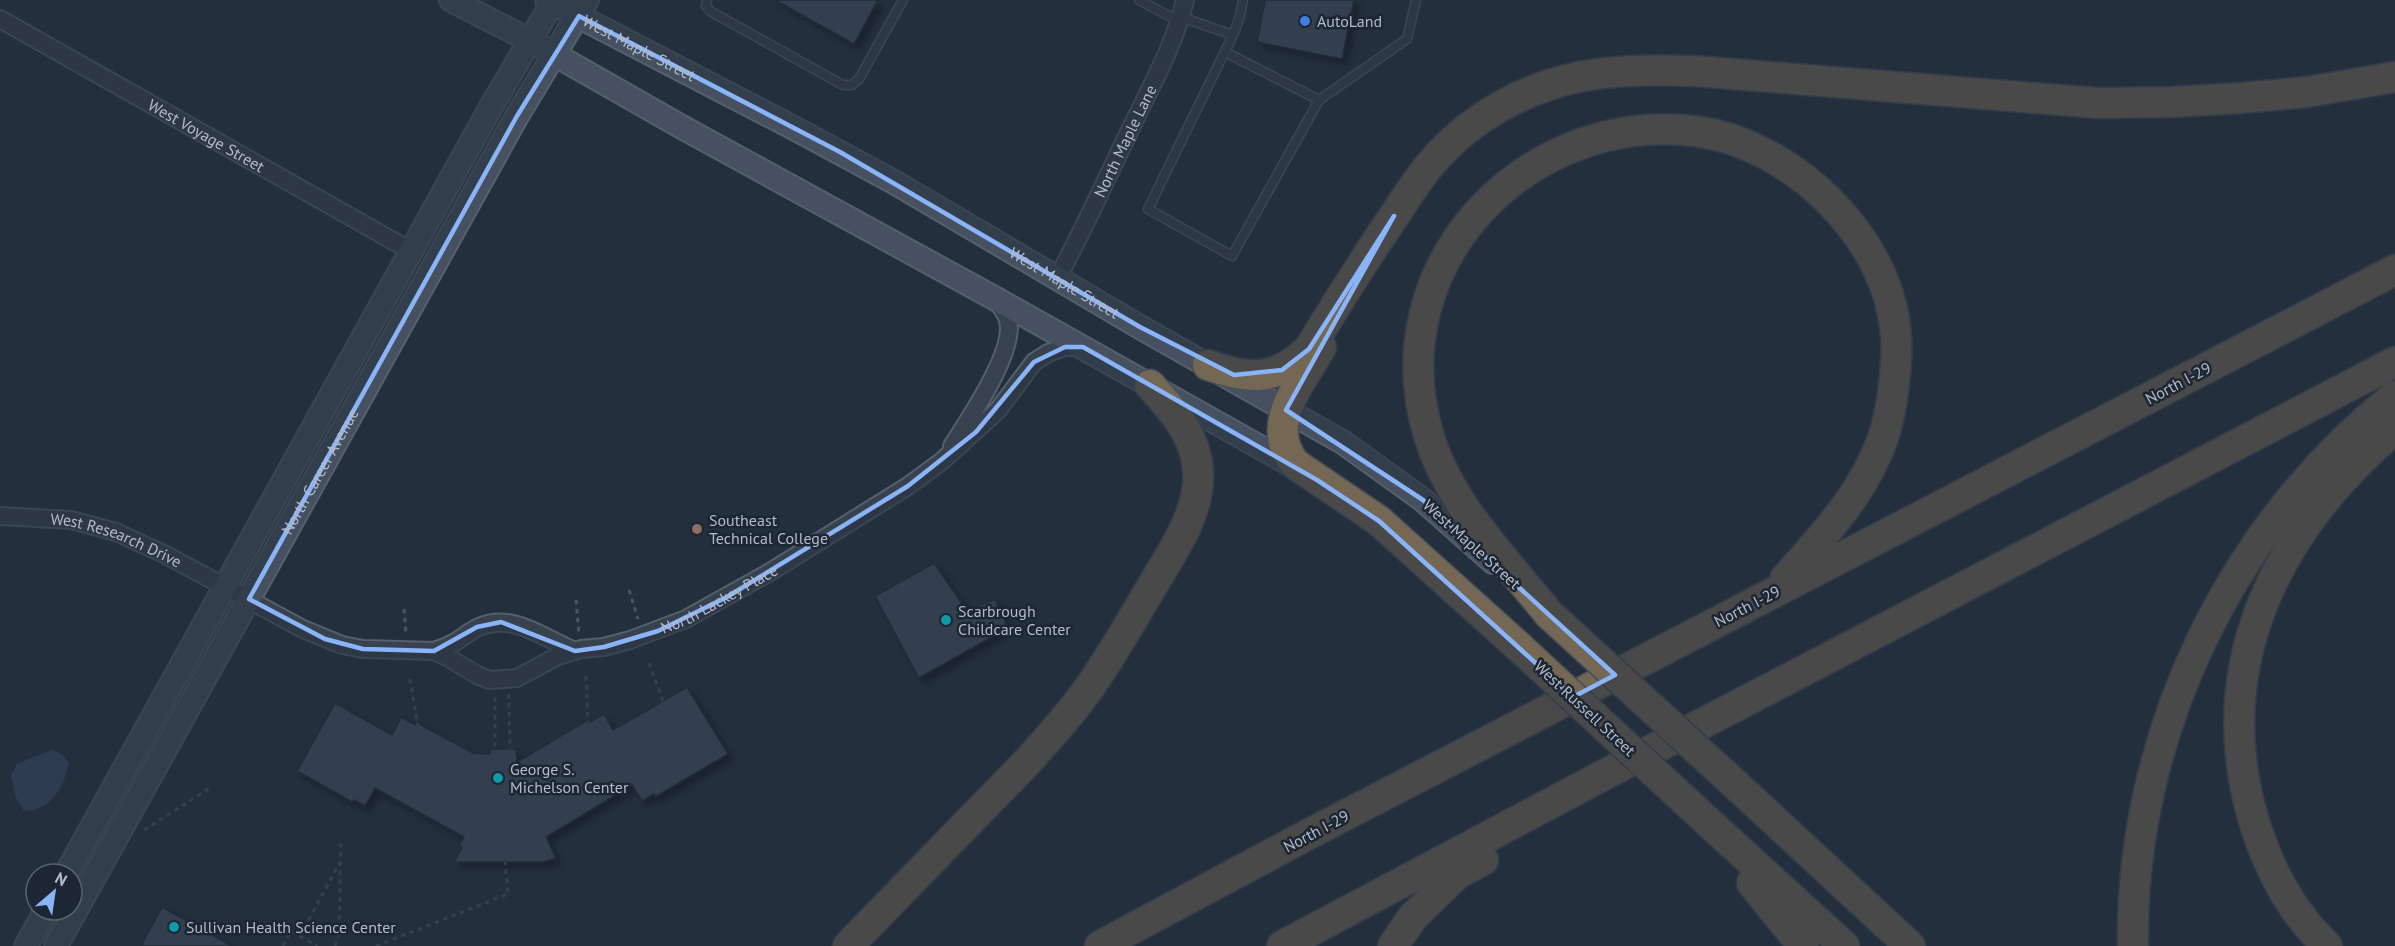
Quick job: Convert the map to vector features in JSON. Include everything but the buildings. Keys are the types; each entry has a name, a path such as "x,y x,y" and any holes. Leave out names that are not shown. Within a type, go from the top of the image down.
{"highway":[{"path":"1208,365 1234,375 1251,376 1282,370 1296,362 1309,349 1430,164 1474,123 1494,110 1551,84 1599,74 1641,70 1694,71 2098,103 2241,98 2307,92 2395,77"},
{"path":"1773,592 1818,543 1852,499 1878,452 1890,413 1897,337 1889,302 1875,265 1849,222 1809,182 1785,164 1759,149 1729,138 1697,131 1665,129 1633,131 1571,146 1514,179 1490,200 1468,224 1450,251 1441,270 1426,310 1420,340 1418,372 1421,403 1428,434 1439,463 1471,517 1549,614 1910,946"},
{"path":"1286,410 1394,216"},
{"name":"North I-29","path":"1100,946 1330,823 2395,270"},
{"path":"1282,946 1600,777 2395,362"},
{"path":"848,946 1030,759 1058,727 1107,661 1174,549 1189,518 1197,494 1198,471 1195,450 1188,431 1175,412 1150,386"},
{"path":"2133,946 2141,833 2152,778 2168,723 2200,641 2232,584 2265,533 2295,495 2356,430 2395,396"},
{"name":"West Russell Street","path":"1286,410 1281,428 1283,443 1288,456 1295,464 1403,541 1844,946"},
{"path":"2327,946 2293,905 2277,880 2260,841 2246,792 2241,761 2238,724 2241,688 2247,655 2268,588 2298,534 2340,482 2395,429"},
{"path":"1393,946 1412,918 1457,874 1554,822 1600,777"},
{"path":"1706,820 1761,895 1803,946"}],"main road":[{"path":"451,0 531,41 680,126 1083,347 1317,480"},
{"name":"North Career Avenue","path":"73,862 492,105 531,41 551,1"},
{"name":"West Maple Street","path":"551,1 583,8 964,222 1057,279 1344,443 1414,493 1549,614"},
{"name":"North Career Avenue","path":"56,946 517,116 583,8"},
{"path":"26,946 39,922"}],"street":[{"name":"North Maple Lane","path":"1057,279 1080,236 1180,20 1185,0"},
{"name":"West Voyage Street","path":"0,20 411,251"},
{"name":"North Lackey Place","path":"942,462 973,413 1005,349 1008,320 996,299"},
{"name":"North Lackey Place","path":"434,651 451,644 477,627 501,622 526,628 556,644 577,643 604,647 686,619 770,572 908,486 942,462 998,410 1034,362 1048,353 1065,347 1083,347"},
{"name":"West Research Drive","path":"0,516 71,520 105,529 141,542 226,587"},
{"name":"North Lackey Place","path":"226,587 303,629 342,645 363,649 434,651 478,676 490,680 517,678 577,643"}],"lane":[{"path":"706,0 706,6 716,15 843,85 852,85 866,68 903,0"},
{"path":"1139,0 1180,20 1233,34"},
{"path":"1243,0 1233,34 1148,210 1232,256 1319,100 1407,39 1416,0"},
{"path":"1225,51 1319,100"}],"path":[{"path":"629,590 639,623"},
{"path":"576,600 577,643"},
{"path":"404,609 406,638"},
{"path":"649,663 663,701"},
{"path":"586,676 588,723"},
{"path":"410,679 418,726"},
{"path":"495,689 495,749"},
{"path":"509,689 510,749"},
{"path":"138,834 210,788"},
{"path":"335,946 339,934 341,841"},
{"path":"300,936 341,860"},
{"path":"376,946 508,894 505,862"},
{"path":"283,946 291,932 317,946"}],"highlighted area":[{"path":"579,16 840,152 1140,327 1234,375 1282,370 1309,349 1394,216 1286,410 1423,500 1615,675 1573,697 1379,521 1317,480 1083,347 1065,347 1034,362 976,432 908,486 727,597 658,631 604,647 575,651 501,622 477,627 434,651 363,649 325,639 249,599 517,116"}],"water":[{"path":"52,750 62,754 69,763 60,789 42,807 24,811 15,796 11,775 17,764"}],"place":[{"name":"AutoLand","path":"1305,21"},
{"name":"Southeast Technical College","path":"697,529"},
{"name":"Scarbrough Childcare Center","path":"946,620"},
{"name":"George S. Michelson Center","path":"498,778"},
{"name":"Sullivan Health Science Center","path":"174,927"}]}
